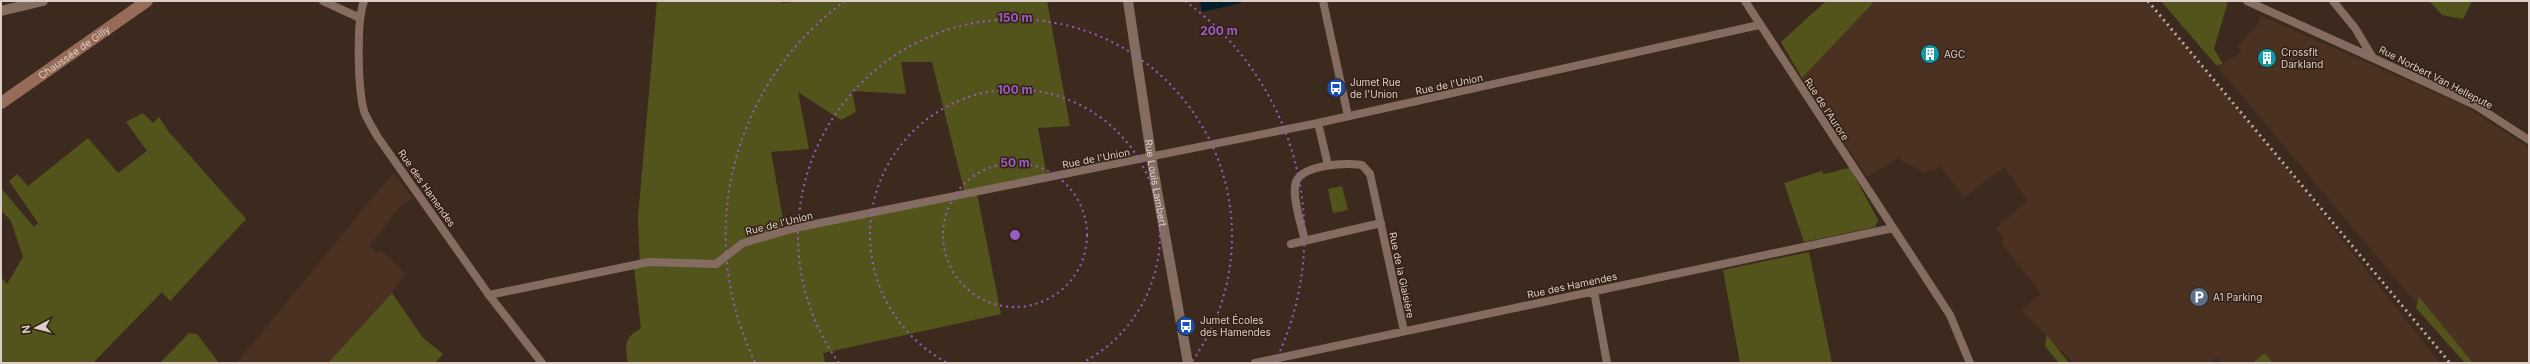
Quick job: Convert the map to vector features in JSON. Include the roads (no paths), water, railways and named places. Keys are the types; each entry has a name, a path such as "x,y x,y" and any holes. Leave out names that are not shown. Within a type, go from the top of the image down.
{"main road":[{"name":"Chaussée de Gilly","path":"1,103 147,1"}],"street":[{"path":"1,11 43,1"},
{"path":"323,1 360,18"},
{"name":"Rue des Hamendes","path":"364,1 360,18 361,85 364,112 377,136 489,295 542,363"},
{"name":"Rue Louis Lambert","path":"1128,1 1152,158 1188,363"},
{"path":"1323,1 1348,116"},
{"name":"Rue de l'Aurore","path":"1745,1 1950,315 1970,363"},
{"path":"2247,1 2373,58"},
{"name":"Rue Norbert Van Hellepute","path":"2333,1 2355,28 2373,58 2475,105 2529,140"},
{"name":"Rue de l'Union","path":"489,295 649,262 712,265 720,262 749,240 795,228 1152,158 1318,123 1760,25"},
{"path":"1318,123 1328,165"},
{"name":"Rue de la Glaisière","path":"1305,241 1295,193 1296,182 1304,174 1328,165 1362,165 1370,174 1404,331"},
{"name":"Rue de la Glaisière","path":"1292,244 1381,223"},
{"name":"Rue des Hamendes","path":"1255,363 1893,228"},
{"path":"1594,291 1608,363"}],"water":[{"path":"1200,1 1241,1 1241,3 1202,12"}],"railway":[{"path":"2148,1 2450,363"}],"place":[{"name":"AGC","path":"1930,54"},
{"name":"Crossfit Darkland","path":"2267,58"},
{"name":"Jumet Rue de l'Union","path":"1336,88"},
{"name":"A1 Parking","path":"2199,297"},
{"name":"Jumet Écoles des Hamendes","path":"1186,326"}]}
